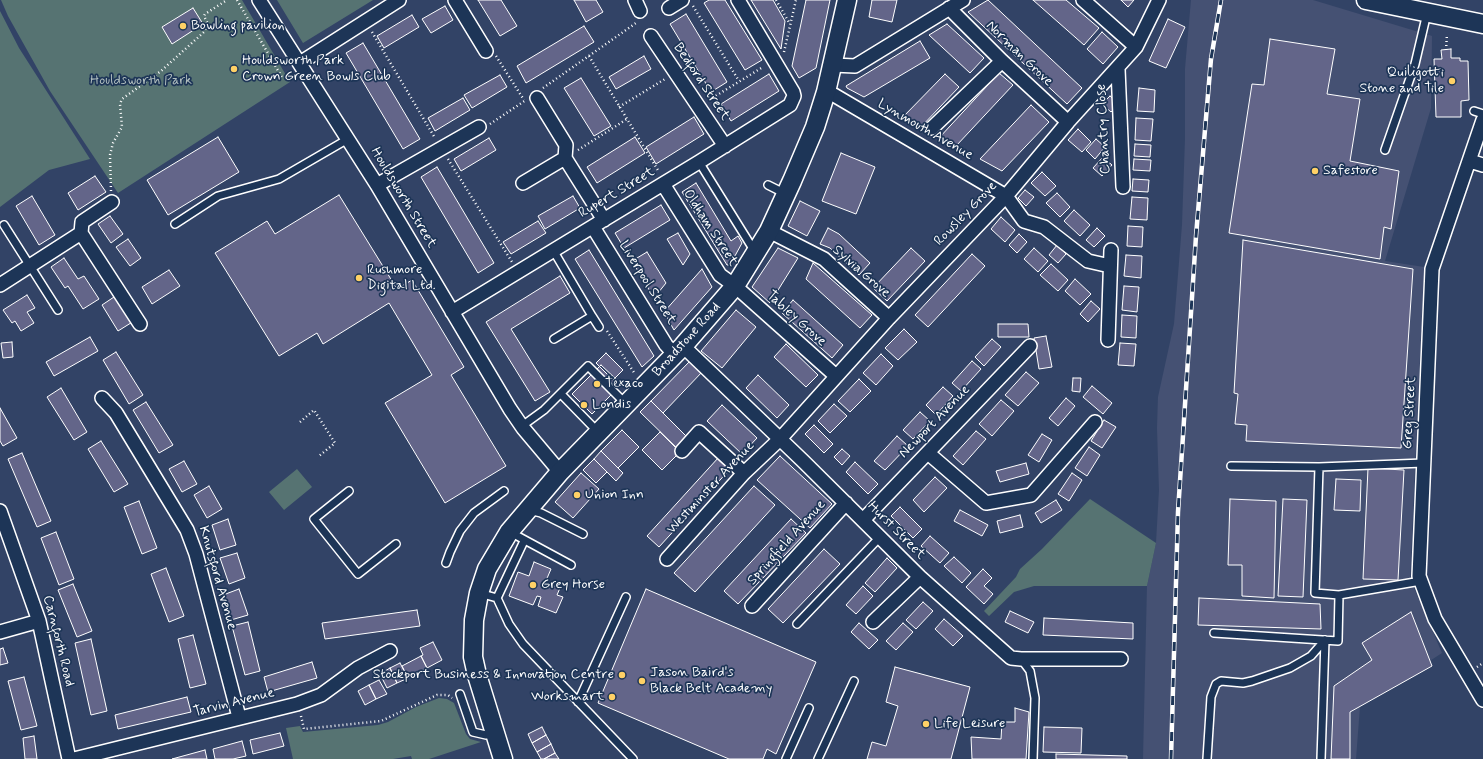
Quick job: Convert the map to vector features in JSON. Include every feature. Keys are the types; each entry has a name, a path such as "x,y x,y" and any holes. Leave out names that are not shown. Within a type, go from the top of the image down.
{"main road":[{"name":"Broadstone Road","path":"503,759 494,733 473,657 472,638 474,620 479,593 487,569 517,536 527,509 598,432 679,351 735,286 756,253 769,231 815,127 833,65 847,0"},
{"path":"1366,0 1483,24"}],"street":[{"name":"Houldsworth Street","path":"259,0 377,184 510,409 560,472"},
{"path":"300,63 399,0"},
{"path":"455,0 486,51"},
{"path":"669,8 682,0"},
{"path":"738,0 777,65"},
{"path":"833,65 855,66 963,0"},
{"path":"1083,0 1136,47"},
{"name":"Rowsley Grove","path":"780,439 889,318 1006,196 1068,122 1118,69 1136,47 1159,0"},
{"name":"Norman Grove","path":"949,8 1002,61 1068,122"},
{"name":"Bedford Street","path":"651,36 725,146"},
{"path":"932,128 1002,61"},
{"name":"Rupert Street","path":"452,312 790,105 794,96 777,65"},
{"name":"Chantry Close","path":"1118,69 1123,187"},
{"name":"Lynmouth Avenue","path":"826,92 834,95 1006,196"},
{"path":"533,96 566,145 565,158 604,220"},
{"name":"Greg Street","path":"1478,115 1470,161 1432,269 1419,576 1435,619 1483,700"},
{"path":"377,184 479,127"},
{"path":"523,183 565,158"},
{"path":"1470,161 1483,164"},
{"name":"Oldham Street","path":"664,183 720,275 735,286"},
{"path":"1006,196 1024,221 1044,227 1088,261 1110,266"},
{"path":"112,202 82,222 81,233 140,324"},
{"name":"Liverpool Street","path":"593,226 666,345 679,351"},
{"name":"Sylvia Grove","path":"769,231 824,259 889,318"},
{"path":"0,285 81,233"},
{"path":"1108,340 1111,250"},
{"name":"Tabley Grove","path":"735,286 836,376"},
{"name":"Newport Avenue","path":"863,520 1030,346"},
{"name":"Hurst Street","path":"679,351 780,439 920,577 1011,658 1121,659"},
{"name":"Knutsford Avenue","path":"102,398 116,413 188,530 196,554 239,718"},
{"path":"928,452 986,502 1031,495 1094,422"},
{"path":"682,451 699,432 744,474"},
{"name":"Westminster Avenue","path":"667,559 744,474 780,439"},
{"name":"Springfield Avenue","path":"752,606 846,503"},
{"name":"Carnforth Road","path":"0,511 39,621 69,759"},
{"path":"873,622 920,577"},
{"path":"0,632 39,621"},
{"name":"Tarvin Avenue","path":"74,759 297,704 321,695 358,668 390,651"}],"lane":[{"path":"1385,150 1415,64 1427,13"},
{"path":"1478,115 1483,114"},
{"path":"175,224 218,196 279,179 348,139"},
{"path":"699,162 756,253"},
{"path":"768,185 786,194"},
{"path":"4,225 58,310"},
{"path":"553,250 599,327"},
{"path":"554,339 592,316"},
{"path":"522,426 544,410 588,366 626,404"},
{"path":"561,394 598,432"},
{"path":"1232,466 1319,467 1424,463"},
{"path":"1319,467 1315,592 1339,595 1421,582"},
{"path":"349,490 314,519 358,574 396,544"},
{"path":"446,563 460,531 474,513 504,491"},
{"path":"527,509 583,534"},
{"path":"571,565 517,536 497,598 509,624 523,644 634,759"},
{"path":"797,624 880,537"},
{"path":"479,593 497,598"},
{"path":"1214,633 1338,641 1339,595"},
{"path":"578,702 626,597"},
{"path":"1207,759 1211,697 1216,684 1221,681 1243,683 1290,668 1311,656 1325,640"},
{"path":"1321,759 1325,640"},
{"path":"1021,659 1030,671 1036,698 1033,759"},
{"path":"818,759 854,681"},
{"path":"460,694 473,732 486,736 494,733"},
{"path":"786,759 809,708"}],"path":[{"path":"112,202 114,197 111,190 110,155 113,143 122,127 120,104 122,99 161,71 204,32 208,24 204,16 205,14 227,0"},
{"path":"237,0 283,79"},
{"path":"689,0 739,81"},
{"path":"776,0 790,24"},
{"path":"699,106 739,81 777,65 796,0"},
{"path":"479,127 486,127 589,56 639,10"},
{"path":"366,21 441,148 518,272"},
{"path":"1446,50 1447,34"},
{"path":"486,51 497,57 533,96"},
{"path":"589,56 664,183"},
{"path":"620,107 676,72"},
{"path":"565,158 627,119"},
{"path":"599,327 609,332 636,377"},
{"path":"300,422 314,410 335,443 319,456"},
{"path":"297,704 304,728 380,721 437,694 448,695 455,700"}],"shaded area":[{"path":"1191,0 1313,0 1432,36 1431,108 1385,261 1424,267 1410,579 1442,653 1360,706 1356,759 1143,759 1147,586 1156,543 1159,490 1157,428 1158,397 1174,324 1182,225 1185,139 1185,69"}],"green space":[{"name":"Houldsworth Park","path":"1,0 242,0 290,82 118,193 50,91 8,16"},
{"path":"277,0 373,0 303,43"},
{"path":"0,11 19,48 90,159 49,170 0,207"},
{"path":"297,469 312,487 284,510 269,492"},
{"path":"1090,499 1156,543 1147,586 1034,586 1014,592 989,616 984,611 1016,577 1020,569 1042,549"},
{"path":"439,698 447,699 454,703 466,734 470,739 481,742 429,759 412,759 411,756 393,759 293,759 286,728 300,726 303,732 378,725 388,722 416,707"}],"building":[{"path":"478,0 501,0 517,26 500,36"},
{"path":"574,0 596,0 603,12 586,22"},
{"path":"709,0 725,0 762,60 745,70 704,3"},
{"path":"751,0 773,0 785,21 781,49"},
{"path":"806,0 830,0 816,68 799,78 792,66"},
{"path":"872,0 897,0 892,22 869,17"},
{"path":"988,0 1082,88 1067,104 968,12"},
{"path":"1033,0 1066,0 1099,28 1084,45"},
{"path":"1121,0 1134,0 1128,7"},
{"path":"445,6 453,20 431,33 422,19"},
{"name":"Bowling pavilion","path":"193,8 203,24 172,44 162,27"},
{"path":"686,14 727,82 711,92 670,24"},
{"path":"412,15 419,27 384,48 377,36"},
{"path":"1168,19 1185,27 1166,68 1149,61"},
{"path":"947,24 984,58 970,73 929,35"},
{"path":"584,26 594,42 526,83 517,66"},
{"path":"1102,32 1118,47 1103,64 1087,49"},
{"path":"1270,39 1335,49 1327,94 1360,99 1350,161 1399,171 1391,229 1384,227 1380,259 1229,233 1252,84 1264,85"},
{"path":"920,41 930,58 864,97 847,88 846,86"},
{"path":"363,43 420,139 403,149 346,53"},
{"name":"Quiligotti Stone and Tile","path":"1451,49 1451,58 1460,58 1460,61 1468,61 1469,100 1461,101 1461,117 1436,117 1434,59 1442,59 1441,50"},
{"path":"644,56 651,69 616,89 609,77"},
{"path":"999,73 1013,85 956,146 939,138"},
{"path":"769,74 779,91 731,121 721,104"},
{"path":"945,74 959,87 920,128 902,118"},
{"path":"500,75 507,87 472,108 464,95"},
{"path":"581,78 611,126 594,136 564,88"},
{"path":"1139,88 1155,90 1154,112 1137,111"},
{"path":"1110,96 1119,104 1111,112 1102,104"},
{"path":"463,98 470,110 435,131 428,118"},
{"path":"1031,105 1049,122 1002,171 980,159"},
{"path":"694,117 704,134 656,164 646,147"},
{"path":"1136,118 1153,119 1151,141 1135,140"},
{"path":"1078,129 1091,142 1082,152 1068,140"},
{"path":"218,137 239,172 168,215 147,180"},
{"path":"635,137 645,153 597,183 587,167"},
{"path":"489,138 496,150 461,171 454,159"},
{"path":"1096,139 1105,147 1095,159 1086,150"},
{"path":"1135,144 1151,145 1150,157 1134,156"},
{"path":"841,153 875,167 856,214 822,201"},
{"path":"1103,157 1112,165 1102,176 1093,168"},
{"path":"1134,159 1151,160 1150,171 1133,170"},
{"path":"437,167 494,263 478,273 421,177"},
{"path":"1042,172 1056,186 1045,196 1031,183"},
{"path":"95,176 106,192 78,210 68,193"},
{"path":"1133,179 1149,180 1148,192 1132,191"},
{"path":"696,183 731,241 738,236 742,243 730,265 727,265 682,192"},
{"path":"1025,190 1034,197 1026,206 1018,198"},
{"path":"1057,193 1070,207 1060,217 1046,203"},
{"path":"339,195 397,289 412,280 464,367 451,375 506,466 445,503 385,403 432,375 389,303 323,344 317,333 279,356 215,253 267,221 275,234"},
{"path":"32,196 55,235 39,245 16,206"},
{"path":"573,196 580,208 545,229 538,216"},
{"path":"1132,197 1148,198 1147,220 1130,219"},
{"path":"800,201 820,211 807,236 788,226"},
{"path":"661,205 670,220 624,248 615,233"},
{"path":"1074,210 1090,225 1080,236 1064,221"},
{"path":"110,216 123,234 111,243 98,224"},
{"path":"1001,217 1015,230 1005,242 991,229"},
{"path":"538,221 546,233 511,254 503,242"},
{"path":"1128,226 1143,227 1142,247 1127,246"},
{"path":"828,228 839,234 870,263 859,275 830,248 820,244"},
{"path":"1097,228 1105,236 1094,247 1086,240"},
{"path":"678,233 690,254 683,265 667,239"},
{"path":"1019,234 1027,242 1017,253 1009,245"},
{"path":"128,239 141,258 130,266 116,247"},
{"path":"1243,240 1413,269 1401,448 1246,441 1247,425 1235,424 1238,394 1234,393"},
{"path":"1057,245 1066,254 1058,263 1049,255"},
{"path":"778,248 798,258 770,303 752,287"},
{"path":"911,248 925,261 887,301 873,288"},
{"path":"1034,248 1048,261 1038,272 1024,259"},
{"path":"589,250 654,356 642,367 575,259"},
{"path":"647,252 666,283 654,298 632,261"},
{"path":"972,254 985,266 928,327 915,315"},
{"path":"1126,255 1142,256 1141,278 1124,276"},
{"path":"64,258 78,279 84,276 99,299 83,309 68,286 65,288 51,267"},
{"path":"813,263 872,315 860,328 806,279"},
{"path":"1051,264 1068,280 1058,291 1040,275"},
{"path":"702,269 712,287 674,330 664,312"},
{"path":"169,270 180,286 152,304 142,287"},
{"path":"560,276 570,293 511,329 550,392 535,401 486,322"},
{"path":"1075,279 1091,294 1080,305 1065,291"},
{"path":"1124,286 1139,287 1137,312 1122,310"},
{"path":"27,295 35,308 27,312 34,323 21,331 15,321 12,323 3,310"},
{"path":"117,295 134,321 118,331 102,305"},
{"path":"793,300 843,345 832,358 782,313"},
{"path":"1091,301 1100,309 1088,322 1080,314"},
{"path":"736,310 756,327 722,368 701,351"},
{"path":"1122,315 1137,316 1136,338 1121,337"},
{"path":"998,324 1028,324 1029,337 998,337"},
{"path":"904,329 917,342 898,360 885,348"},
{"path":"1046,336 1052,367 1039,369 1034,338"},
{"path":"90,337 98,351 54,376 46,362"},
{"path":"992,339 1001,347 984,366 975,357"},
{"path":"12,342 13,357 3,358 1,343"},
{"path":"1120,343 1136,344 1134,366 1118,365"},
{"path":"786,344 818,375 806,387 774,357"},
{"path":"116,352 143,395 129,404 103,360"},
{"path":"606,353 623,370 613,380 596,363"},
{"path":"881,354 893,366 876,385 863,373"},
{"path":"691,360 703,371 663,413 651,401"},
{"path":"972,361 981,369 961,391 952,383"},
{"path":"601,365 617,380 609,387 614,392 592,414 572,394"},
{"path":"1026,372 1039,383 1018,406 1005,395"},
{"path":"758,375 789,405 777,418 746,388"},
{"path":"1073,378 1081,378 1080,392 1072,391"},
{"path":"859,379 871,391 850,412 838,401"},
{"path":"1092,386 1112,403 1103,414 1083,397"},
{"path":"943,387 953,396 936,415 926,405"},
{"path":"61,388 87,432 74,440 47,397"},
{"path":"1066,398 1075,406 1058,426 1049,418"},
{"path":"1001,400 1014,411 992,436 979,424"},
{"path":"651,401 689,439 679,450 640,412"},
{"path":"146,402 173,445 159,453 133,410"},
{"path":"834,404 847,416 830,433 818,421"},
{"path":"722,405 757,438 742,454 707,421"},
{"path":"0,408 17,438 3,446 0,441"},
{"path":"920,412 930,421 913,439 903,430"},
{"path":"1104,420 1116,427 1102,448 1091,441"},
{"path":"814,425 833,444 824,453 805,434"},
{"path":"622,430 639,447 618,468 601,451"},
{"path":"976,431 986,439 963,465 953,456"},
{"path":"660,432 680,452 662,470 642,450"},
{"path":"1042,434 1052,440 1039,462 1028,455"},
{"path":"897,436 908,446 885,470 874,461"},
{"path":"101,441 128,484 114,492 88,449"},
{"path":"1089,447 1100,455 1087,476 1075,468"},
{"path":"842,449 850,456 842,465 834,457"},
{"path":"601,451 623,473 616,481 594,459"},
{"path":"22,453 51,521 37,527 8,459"},
{"path":"780,456 832,504 810,528 757,480"},
{"path":"719,457 731,468 659,547 647,536"},
{"path":"594,459 607,472 596,483 583,470"},
{"path":"184,461 197,484 182,492 169,469"},
{"path":"855,462 878,484 868,494 846,472"},
{"path":"1026,463 1029,474 1000,482 996,471"},
{"path":"1368,468 1404,470 1398,580 1363,579"},
{"name":"Union Inn","path":"581,473 599,489 573,518 555,502"},
{"path":"1072,473 1082,480 1069,501 1058,494"},
{"path":"935,477 947,488 924,512 913,500"},
{"path":"1336,479 1361,480 1360,511 1334,510"},
{"path":"209,486 222,509 207,518 194,495"},
{"path":"754,486 775,505 695,592 674,573"},
{"path":"1230,499 1276,501 1274,598 1242,596 1242,565 1228,565"},
{"path":"1283,499 1307,500 1303,597 1278,596"},
{"path":"1056,500 1062,510 1041,523 1035,513"},
{"path":"139,501 157,548 142,554 124,507"},
{"path":"900,507 922,529 913,538 891,516"},
{"path":"960,510 988,525 982,536 954,521"},
{"path":"1020,515 1023,527 1000,533 997,521"},
{"path":"228,519 236,545 220,550 212,525"},
{"path":"791,519 806,533 738,604 724,591"},
{"path":"56,532 74,579 59,585 41,538"},
{"path":"930,536 949,553 940,563 921,546"},
{"path":"824,549 840,564 783,623 768,609"},
{"path":"237,553 245,578 229,584 220,558"},
{"path":"954,557 971,573 962,583 944,566"},
{"path":"887,558 897,568 875,592 865,583"},
{"name":"Grey Horse","path":"534,562 551,569 545,583 560,588 557,595 563,597 556,613 538,606 541,597 537,596 533,605 509,596 518,572 529,576"},
{"path":"166,568 184,616 169,622 151,574"},
{"path":"983,569 992,578 984,586 993,594 984,604 966,587"},
{"path":"73,584 92,631 77,637 58,590"},
{"path":"863,586 873,596 856,614 846,605"},
{"path":"239,589 248,615 231,620 223,595"},
{"path":"646,589 816,662 776,754 767,749 763,759 729,759 598,703"},
{"path":"1199,598 1320,604 1321,629 1198,625"},
{"path":"923,602 933,611 916,629 906,620"},
{"path":"417,610 420,626 325,639 322,623"},
{"path":"1010,611 1034,622 1028,633 1005,622"},
{"path":"1411,612 1432,666 1350,712 1350,759 1331,759 1334,686 1372,660 1362,643"},
{"path":"1044,618 1133,623 1133,639 1043,635"},
{"path":"944,619 963,636 953,646 935,629"},
{"path":"248,622 260,671 245,675 232,626"},
{"path":"859,623 878,640 869,649 851,632"},
{"path":"903,623 913,632 896,650 886,641"},
{"path":"193,635 206,684 190,688 178,639"},
{"path":"91,639 107,711 91,715 75,643"},
{"path":"433,642 442,660 427,668 421,656 423,655 420,648"},
{"path":"3,648 8,663 0,665 0,649"},
{"path":"421,656 427,668 408,678 402,666"},
{"path":"312,662 317,678 268,692 264,677"},
{"path":"400,663 408,678 397,683 390,668"},
{"name":"Life Leisure","path":"895,667 970,687 951,759 867,759 872,742 886,746 898,706 886,702"},
{"path":"390,668 397,683 387,688 380,674"},
{"path":"24,677 37,726 21,730 8,681"},
{"path":"379,680 387,694 376,699 369,685"},
{"path":"369,685 376,699 365,705 358,691"},
{"path":"187,697 191,712 118,729 115,715"},
{"path":"1015,708 1029,712 1026,759 972,759 971,737 1001,739 1002,722 1015,722"},
{"path":"542,727 546,735 532,743 528,734"},
{"path":"1044,727 1082,728 1081,753 1043,752"},
{"path":"280,733 284,746 253,754 250,740"},
{"path":"546,735 551,744 537,752 532,743"},
{"path":"34,736 37,759 25,759 23,738"},
{"path":"242,741 246,756 233,759 215,759 213,749"},
{"path":"551,744 555,753 541,759 537,752"},
{"path":"205,750 207,759 172,759"},
{"path":"555,753 559,759 544,759"},
{"path":"1056,754 1127,756 1127,759 1056,759"}],"railway":[{"path":"1171,759 1178,512 1196,236 1211,59 1221,0"}],"place":[{"name":"Bowling pavilion","path":"183,26"},
{"name":"Houldsworth Park Crown Green Bowls Club","path":"234,69"},
{"name":"Quiligotti Stone and Tile","path":"1452,81"},
{"name":"Safestore","path":"1315,171"},
{"name":"Rushmore Digital Ltd.","path":"359,278"},
{"name":"Texaco","path":"597,384"},
{"name":"Londis","path":"584,405"},
{"name":"Union Inn","path":"577,495"},
{"name":"Grey Horse","path":"533,585"},
{"name":"Stockport Business & Innovation Centre","path":"622,675"},
{"name":"Jason Baird's Black Belt Academy","path":"642,681"},
{"name":"Worksmart","path":"612,697"},
{"name":"Life Leisure","path":"926,724"}]}
